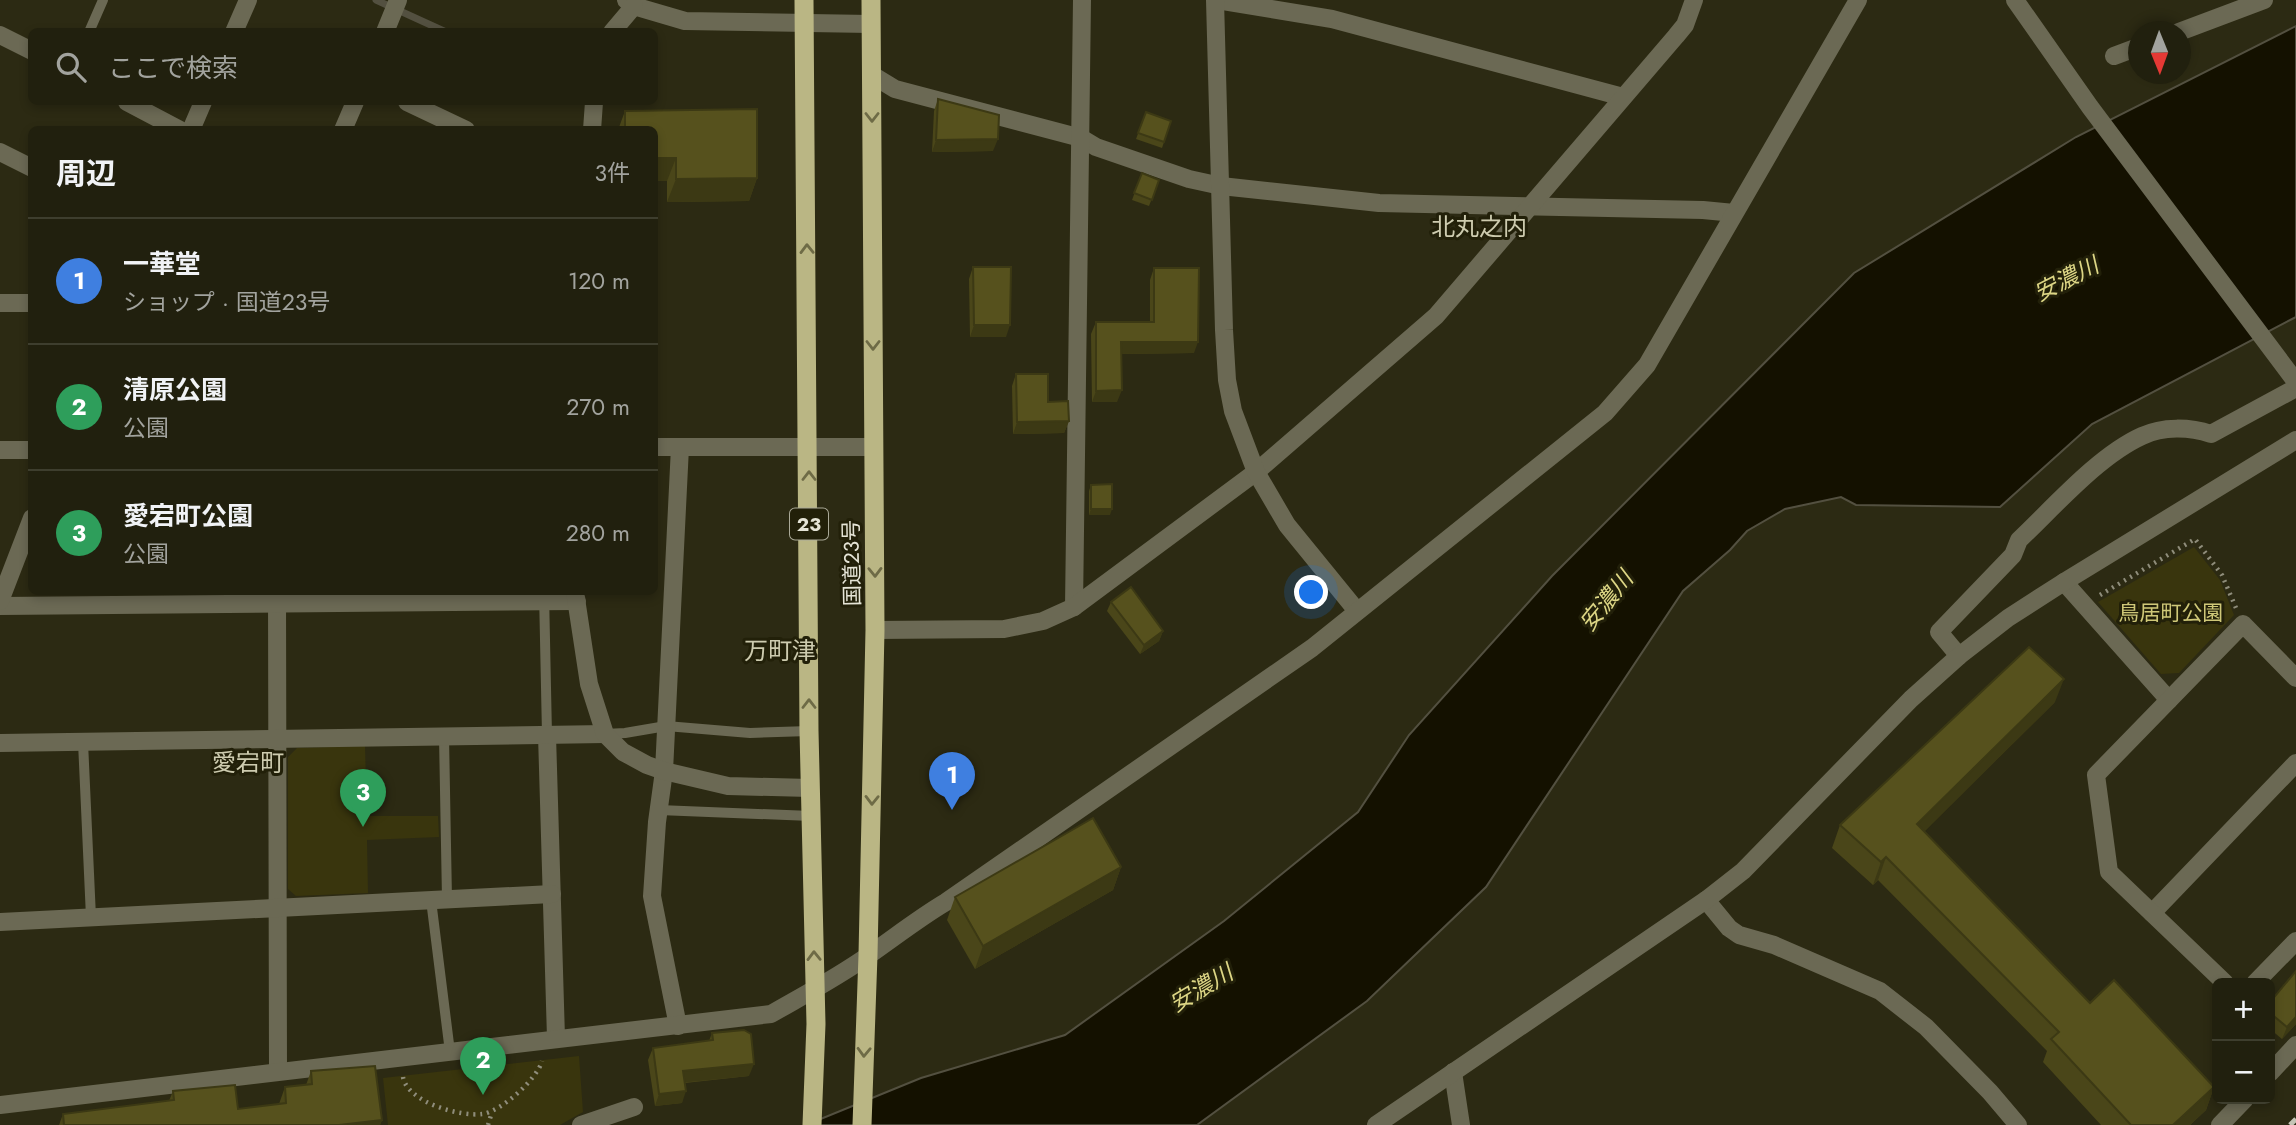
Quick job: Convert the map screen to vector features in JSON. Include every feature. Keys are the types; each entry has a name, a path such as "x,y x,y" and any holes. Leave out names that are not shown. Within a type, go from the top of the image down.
{"highway":[{"name":"国道23号","path":"804,0 809,731 816,1024 812,1125"},
{"name":"国道23号","path":"862,1125 875,630 871,0"}],"street":[{"path":"236,28 248,0"},
{"path":"386,28 398,0"},
{"path":"1074,607 1082,0"},
{"path":"1357,611 1287,526 1256,472 1233,411 1227,380 1224,330 1216,0 1332,19 1623,97"},
{"path":"875,630 1004,629 1043,621 1074,607 1256,472 1436,316 1685,25 1694,0"},
{"path":"0,1105 771,1014 815,990 1312,648 1605,413 1647,365 1858,0"},
{"path":"2015,0 2090,107 2296,382"},
{"path":"2191,27 2264,0"},
{"path":"614,28 630,3 685,21 871,24"},
{"path":"0,35 28,49"},
{"path":"2113,56 2128,51"},
{"path":"872,75 895,89 1081,138 1096,147 1189,179 1221,186 1379,204 1703,210 1734,213"},
{"path":"134,105 173,126"},
{"path":"193,126 202,105"},
{"path":"345,126 354,105"},
{"path":"413,105 458,126"},
{"path":"592,126 594,105"},
{"path":"0,152 28,166"},
{"path":"0,303 28,303"},
{"path":"1959,656 1939,632 2013,555 2019,540 2104,460 2143,435 2164,429 2197,430 2211,435 2296,388"},
{"path":"1376,1125 1706,900 1744,871 1911,699 1959,656 2008,618 2296,440"},
{"path":"658,447 874,447"},
{"path":"678,1026 652,895 664,771 680,447"},
{"path":"0,450 28,450"},
{"path":"28,529 0,604 277,597 576,596 589,684 605,734 624,752 664,771 728,786 810,788"},
{"path":"2064,582 2169,700"},
{"path":"277,597 278,1071"},
{"path":"2220,978 2109,872 2096,775 2244,624 2296,678"},
{"path":"0,743 605,734"},
{"path":"547,735 556,1038"},
{"path":"2152,913 2296,763"},
{"path":"0,922 552,894"},
{"path":"1706,900 1739,935 1774,944 1880,991 1926,1027 1990,1092 2018,1125"},
{"path":"2260,978 2296,941"},
{"path":"2275,1068 2296,1045"},
{"path":"1453,1072 1461,1125"},
{"path":"2220,1125 2240,1104"},
{"path":"581,1125 634,1107"}],"lane":[{"path":"91,28 103,0"},
{"path":"544,596 547,735"},
{"path":"605,734 666,726 750,733 809,731"},
{"path":"444,736 439,900 450,1052"},
{"path":"83,742 91,917"},
{"path":"659,810 811,816"}],"path":[{"path":"2084,604 2196,539 2222,575 2244,624"},
{"path":"403,1076 407,1088 438,1108 482,1114 493,1110 528,1083 540,1071 542,1060"},
{"path":"488,1125 493,1110"}],"green space":[{"name":"鳥居町公園","path":"2194,547 2220,580 2234,615 2179,673 2161,674 2098,602"},
{"path":"365,746 367,816 438,816 439,837 367,840 368,893 296,896 288,889 288,757 297,748"},
{"path":"579,1056 583,1112 560,1125 388,1125 383,1078"}],"water":[{"name":"安濃川","path":"2296,26 2296,317 2092,424 2000,507 1856,505 1841,497 1785,509 1747,531 1730,550 1683,591 1486,887 1367,1001 1197,1125 806,1125 921,1078 1065,1035 1224,921 1358,812 1409,735 1552,576 1854,273 2076,137 2181,84 2191,84 2191,79"}],"building":[{"path":"938,99 999,115 998,139 936,140"},
{"path":"757,109 757,178 676,179 676,158 658,158 658,126 625,126 625,111"},
{"path":"1146,112 1171,121 1164,142 1138,133"},
{"path":"1142,173 1159,180 1152,200 1134,193"},
{"path":"973,267 1011,267 1010,325 974,325"},
{"path":"1154,268 1199,268 1198,342 1121,342 1122,390 1096,391 1096,322 1154,322"},
{"path":"1016,374 1048,374 1048,402 1068,401 1069,421 1017,422"},
{"path":"1112,484 1112,509 1091,509 1091,485"},
{"path":"1131,587 1163,631 1144,645 1111,602"},
{"path":"2029,647 2064,679 1917,824 2090,1003 2114,980 2212,1085 2212,1089 2173,1125 2131,1125 2051,1039 2059,1032 1886,857 1881,862 1840,825"},
{"path":"1093,818 1121,867 983,946 955,897"},
{"path":"2296,971 2296,1017 2287,1027 2275,1017 2275,996"},
{"path":"744,1030 751,1034 754,1064 683,1071 686,1091 659,1094 653,1048 713,1040 712,1033"},
{"path":"375,1066 382,1120 339,1125 64,1125 63,1114 174,1100 173,1091 235,1085 238,1109 286,1103 285,1087 312,1084 311,1071"}],"waterway":[{"path":"376,0 437,28"}],"railway":[{"path":"2290,1125 2296,1119"}],"place":[{"name":"一華堂","path":"952,810"},
{"name":"愛宕町公園","path":"363,827"},
{"name":"清原公園","path":"483,1095"}],"district":[{"name":"北丸之内","path":"1479,227"},
{"name":"万町津","path":"780,651"},
{"name":"愛宕町","path":"248,763"}]}
